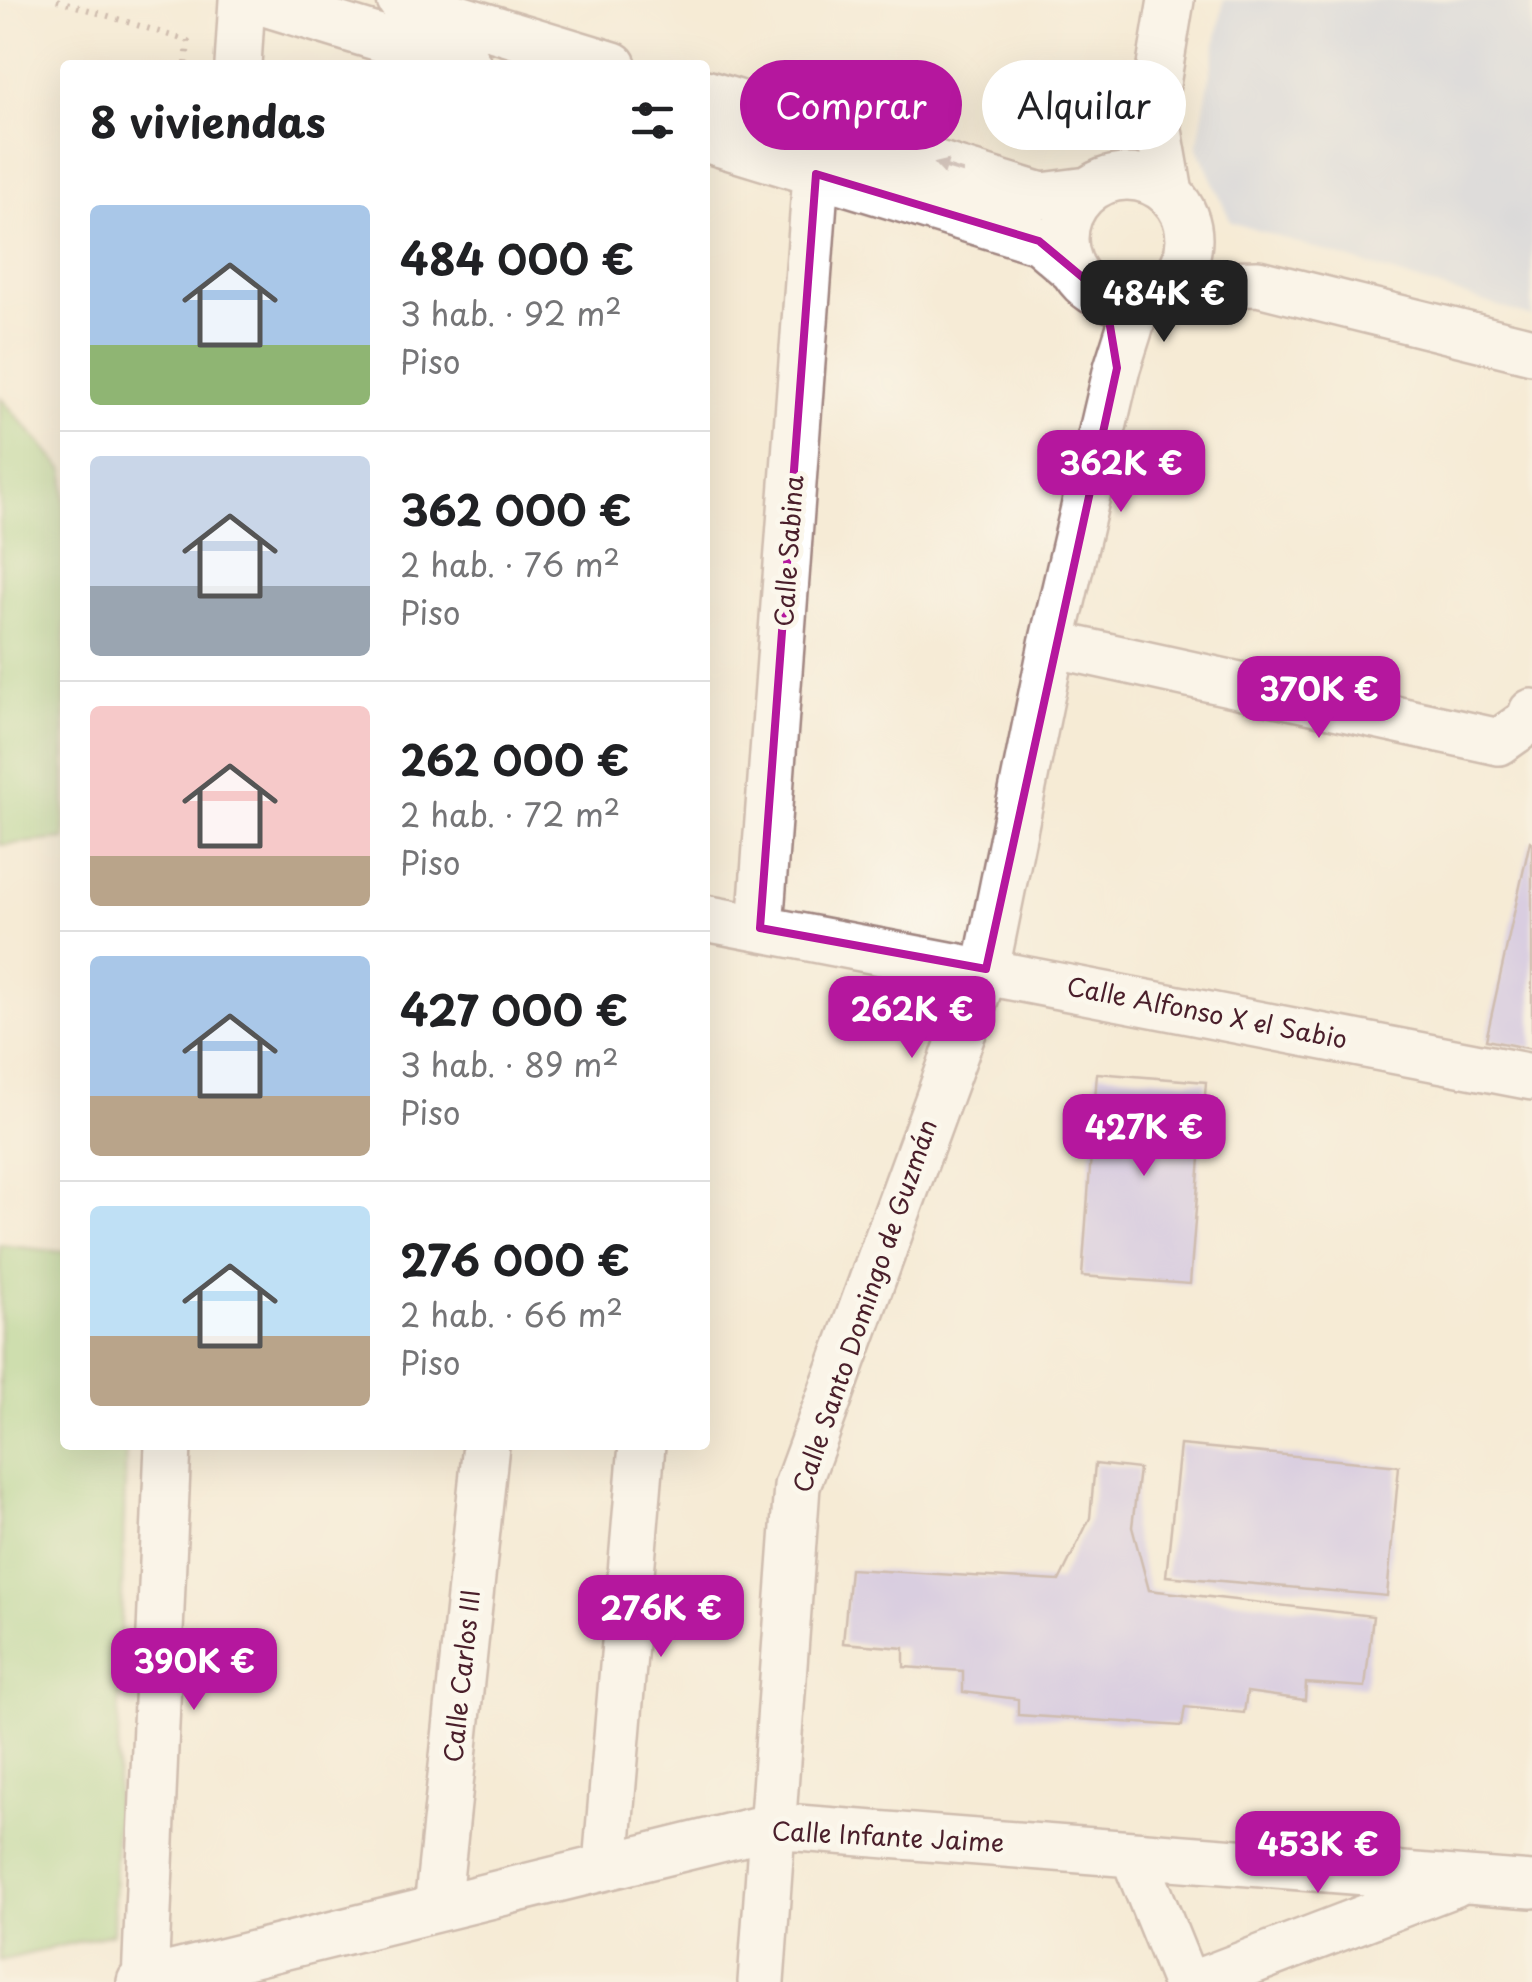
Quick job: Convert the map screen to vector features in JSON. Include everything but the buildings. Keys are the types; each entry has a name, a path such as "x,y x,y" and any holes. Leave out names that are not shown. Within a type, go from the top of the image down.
{"street":[{"path":"238,60 242,0"},
{"path":"255,0 452,60"},
{"path":"400,0 597,60"},
{"path":"1161,60 1171,0"},
{"path":"710,95 1042,196 1134,177 1170,193"},
{"path":"710,141 1038,241 1121,288 1258,284 1532,350"},
{"path":"1121,288 1065,237 1068,219 1100,184 1122,150"},
{"path":"1121,288 1186,260 1188,226 1170,193 1162,150"},
{"name":"Calle Sabina","path":"760,928 816,174"},
{"path":"1189,244 1258,284"},
{"name":"Calle Santo Domingo de Guzmán","path":"761,1982 797,1486 986,970 1052,644 1117,368 1121,288"},
{"path":"1052,644 1499,742 1530,720 1532,712"},
{"name":"Calle Alfonso X el Sabio","path":"710,919 1532,1078"},
{"path":"144,1982 168,1450"},
{"name":"Calle Carlos III","path":"437,1908 485,1450"},
{"path":"606,1865 642,1450"},
{"name":"Calle Infante Jaime","path":"144,1982 772,1826 1532,1885"},
{"path":"1133,1854 1185,1982"},
{"path":"1198,1982 1465,1880"}],"path":[{"path":"56,0 188,41 186,60"}],"highlighted area":[{"path":"816,174 1039,241 1105,296 1117,368 986,969 760,928"}],"shaded area":[{"path":"1224,0 1532,0 1532,317 1231,222 1197,146"}],"green space":[{"path":"0,397 60,465 60,839 0,845"},
{"path":"0,1245 60,1251 60,1450 126,1450 113,1933 0,1961"}]}
